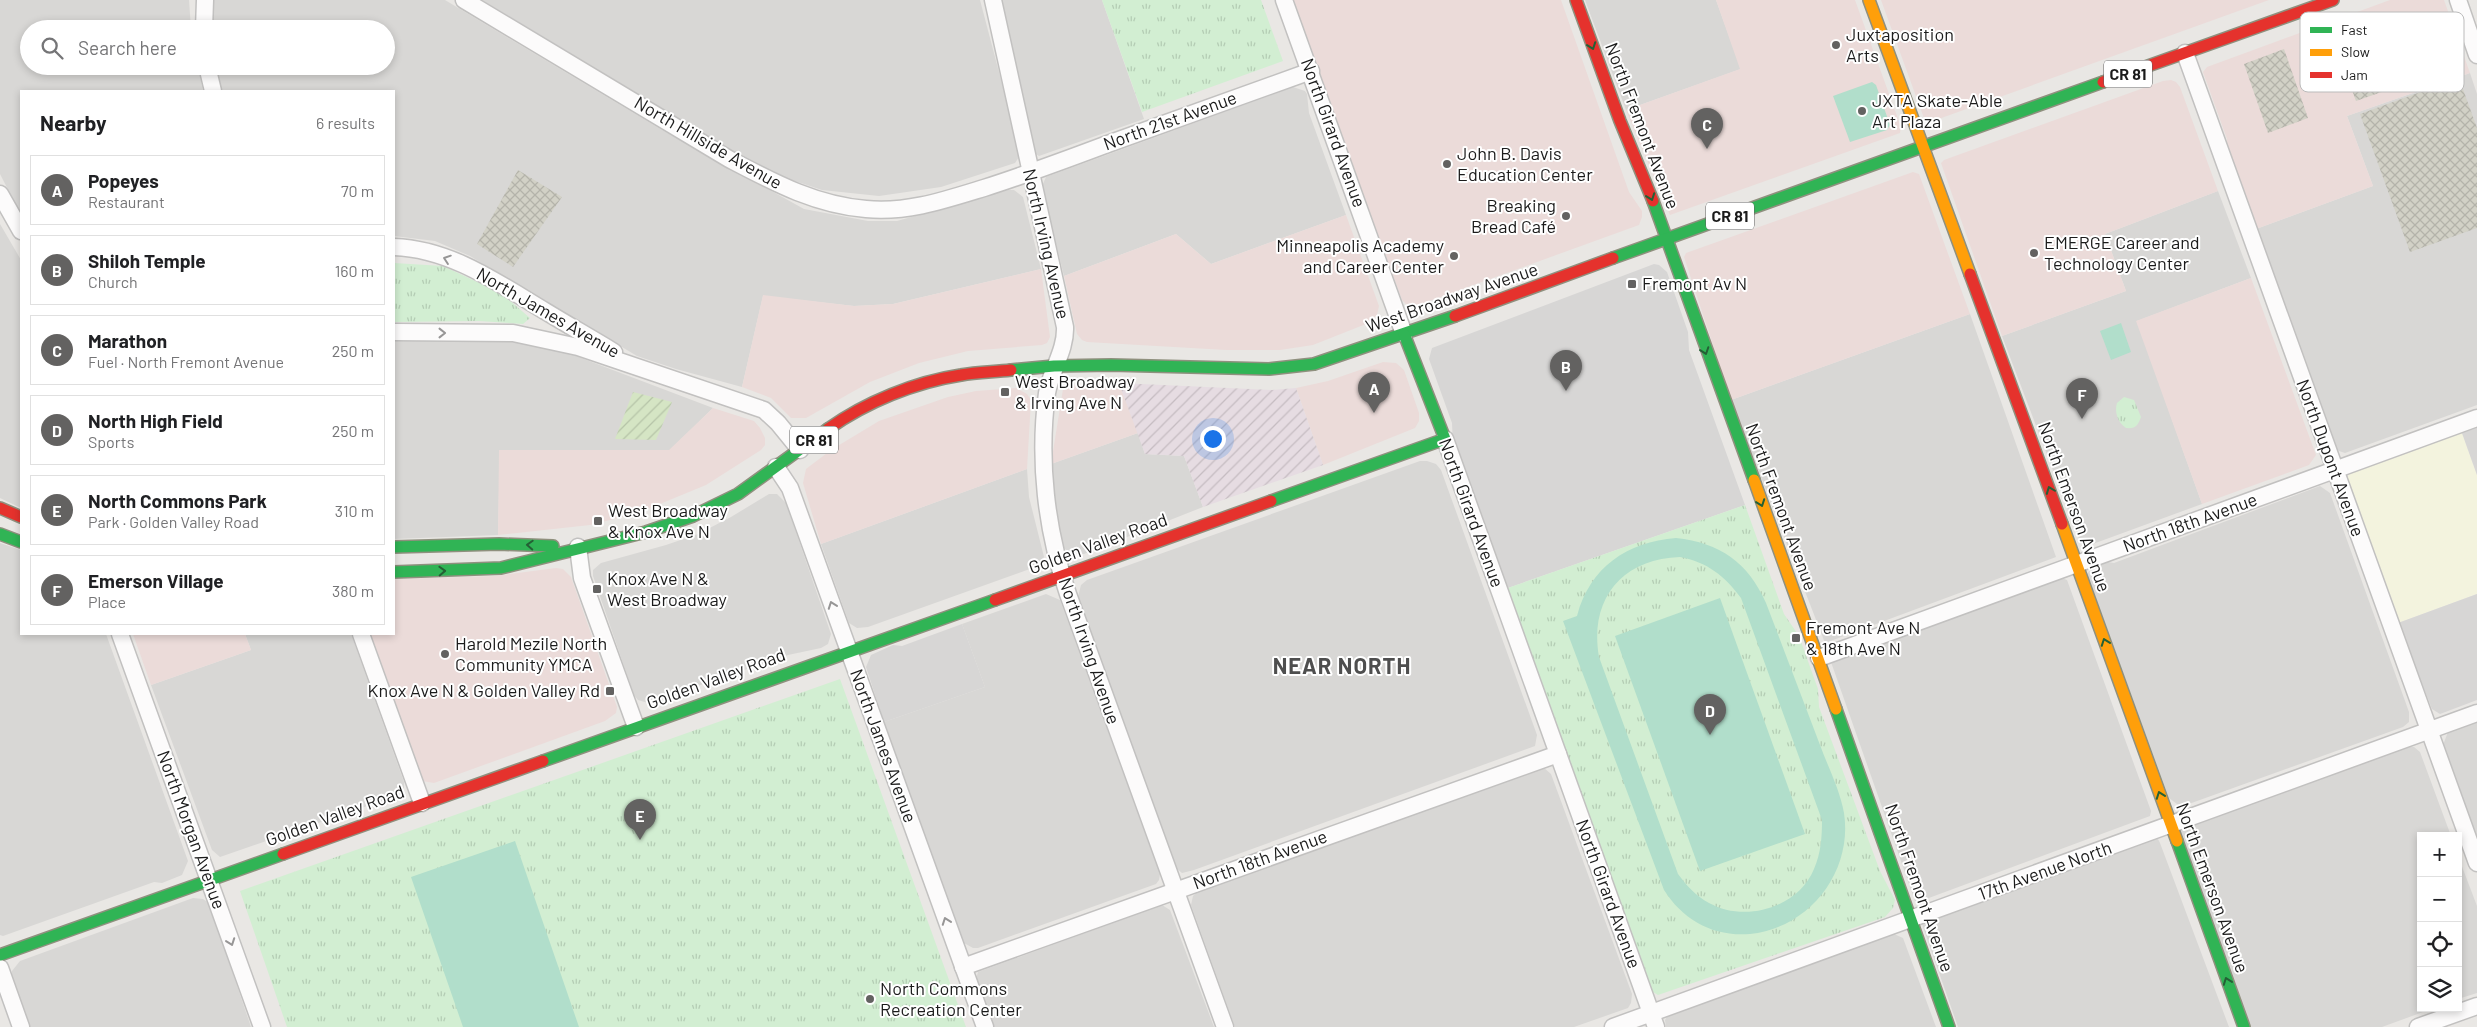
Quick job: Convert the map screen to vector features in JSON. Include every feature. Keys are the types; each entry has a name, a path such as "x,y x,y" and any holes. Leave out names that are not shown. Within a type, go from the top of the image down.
{"street":[{"path":"204,20 205,0"},
{"name":"North Hillside Avenue","path":"464,0 729,159 768,180 809,197 833,204 892,210 942,202 1030,173"},
{"name":"North Irving Avenue","path":"993,0 1065,327 1065,341 1054,366 1046,409 1044,475 1047,511 1062,576 1174,891 1225,1027"},
{"name":"North Girard Avenue","path":"1284,0 1404,334 1445,439 1653,1020"},
{"name":"North Fremont Avenue","path":"1576,0 1620,122 1666,239 1795,597 1819,658 1901,887 1909,919 1949,1027"},
{"name":"North Emerson Avenue","path":"1869,0 2077,564 2244,1027"},
{"name":"West Broadway Avenue","path":"395,572 501,568 578,547 646,532 693,516 738,494 862,408 927,383 960,375 1054,366 1111,365 1269,370 1308,366 1404,334 2333,0"},
{"path":"2458,0 2462,12"},
{"path":"2464,17 2477,55"},
{"name":"North Dupont Avenue","path":"2185,53 2477,863"},
{"name":"North 21st Avenue","path":"1030,173 1311,71"},
{"path":"209,75 213,90"},
{"path":"0,194 20,229"},
{"name":"North James Avenue","path":"395,247 436,255 471,267 505,285 543,310 642,368"},
{"name":"North James Avenue","path":"395,332 513,332 578,347 764,410 778,423 800,450"},
{"name":"North 18th Avenue","path":"1819,658 2477,418"},
{"name":"Golden Valley Road","path":"0,955 1445,439"},
{"name":"North James Avenue","path":"776,467 790,488 985,1027"},
{"path":"0,508 20,517"},
{"path":"0,534 20,542"},
{"name":"West Broadway Avenue","path":"395,547 499,544 578,547"},
{"path":"578,547 582,578 636,727"},
{"name":"North Morgan Avenue","path":"120,635 262,1027"},
{"path":"361,635 422,803"},
{"name":"17th Avenue North","path":"1613,1027 1653,1020 1909,919 2171,826 2477,713"},
{"name":"North 18th Avenue","path":"963,967 1558,754"},
{"path":"0,968 21,1027"},
{"path":"2418,1027 2477,1006"}],"shaded area":[{"path":"0,0 189,0 190,20 20,20 20,75 200,75 203,90 20,90 20,213 0,174"},
{"path":"205,0 445,0 662,130 804,209 868,221 897,221 1008,190 1014,190 1023,197 1041,269 893,304 854,306 763,296 742,387 676,369 637,356 470,256 435,241 395,236 395,90 220,90 216,75 395,75 395,20 206,20"},
{"path":"482,0 980,0 1020,152 1019,157 1015,163 941,187 879,196 822,190 768,172"},
{"path":"1001,0 1102,0 1144,119 1039,156 1034,153"},
{"path":"1292,0 1561,0 1629,192 1642,211 1639,225 1421,304 1408,306 1402,300"},
{"path":"1585,0 1716,0 1741,69 1626,110"},
{"path":"1716,0 1855,0 1901,127 1900,133 1670,215 1626,110 1740,69"},
{"path":"1881,0 2269,0 1933,121 1925,121"},
{"path":"2390,0 2444,0 2448,12 2357,12"},
{"path":"2300,33 2300,92 2416,92 2347,116 2373,186 2256,229 2227,157 2227,139 2203,72 2207,67"},
{"path":"2284,49 2308,118 2268,133 2244,64"},
{"path":"2464,56 2470,73 2464,75"},
{"path":"2470,73 2477,94 2477,405 2345,453 2335,448 2256,229 2373,186 2347,116 2416,92 2464,92 2464,75"},
{"path":"2171,80 2180,87 2218,191 2105,234 2126,291 2002,336 1941,163 1944,160 2163,81"},
{"path":"1293,87 1305,91 1307,94 1309,113 1346,215 1211,264 1176,234 1064,276 1042,186 1046,177"},
{"path":"2353,92 2382,92 2356,101"},
{"path":"2420,92 2464,92 2477,128 2477,228 2410,252 2360,114"},
{"path":"518,170 562,197 513,267 477,244"},
{"path":"1913,172 1919,174 1970,314 1731,400 1684,257 1686,253"},
{"path":"2218,191 2251,278 2137,321 2202,504 2090,545 2081,544 2002,336 2126,291 2105,234"},
{"path":"1346,215 1379,306 1377,315 1366,324 1313,345 1280,350 1226,350 1087,342 1082,340 1077,334 1064,276 1176,234 1211,264"},
{"path":"0,224 20,258 20,508 0,498"},
{"path":"1654,264 1659,265 1667,272 1688,332 1689,350 1745,505 1505,589 1453,444 1452,423 1429,359 1432,348"},
{"path":"1041,269 1050,337 1047,343 1042,345 968,351 919,363 870,382 806,418 791,418 771,398 742,387 763,295 854,306 893,304"},
{"path":"2251,278 2316,455 2309,465 2202,504 2136,321"},
{"path":"1970,314 2056,557 1825,643 1731,400"},
{"path":"395,340 522,342 568,353 713,408 670,450 500,450 498,535 395,539"},
{"path":"1383,362 1396,363 1404,370 1419,413 1419,421 1415,428 1323,465 1296,388 1328,381"},
{"path":"1119,383 1138,433 1051,464 1063,389 1072,385"},
{"path":"1119,383 1272,390 1296,388 1323,465 1203,507 1184,456 1145,454"},
{"path":"1016,388 1027,394 1031,400 1027,469 821,544 803,483 806,469 831,450 879,421 948,397 976,391"},
{"path":"713,408 754,421 765,438 765,445 761,450 706,485 638,513 590,525 498,535 499,450 669,450"},
{"path":"2477,428 2477,475 2462,433"},
{"path":"1138,433 1145,454 1184,456 1203,507 1084,554 1072,554 1062,547 1059,539 1051,464"},
{"path":"2462,433 2477,475 2477,594 2398,623 2347,479 2349,474"},
{"path":"1420,461 1436,464 1441,470 1537,735 1535,746 1182,873 1176,868 1078,597 1081,585 1087,580"},
{"path":"1027,469 1029,497 1044,557 1038,566 868,627 857,628 849,623 821,544"},
{"path":"2320,486 2330,493 2409,712 2409,722 2403,727 2186,805 2177,804 2169,798 2087,574 2093,567 2108,562 2114,563"},
{"path":"769,494 777,494 786,503 831,634 828,644 821,648 788,655 648,703 638,700 634,695 593,576 593,570 601,563 698,534"},
{"path":"0,543 20,550 20,635 106,635 188,861 182,875 162,883 154,882 3,936 0,935"},
{"path":"556,568 563,569 571,577 617,707 616,713 605,721 434,783 422,781 370,635 395,635 395,579 495,576"},
{"path":"2062,578 2067,580 2151,811 2150,816 1918,902 1915,901 1831,662"},
{"path":"1046,594 1060,600 1160,874 1159,880 1156,884 978,948 973,948 964,943 884,722 985,687 962,624"},
{"path":"2477,594 2477,700 2440,714 2432,709 2398,623"},
{"path":"962,624 985,687 884,722 866,667 871,655 893,645 902,646"},
{"path":"133,635 245,635 251,650 151,685"},
{"path":"245,635 351,635 404,782 404,788 399,795 220,857 212,850 151,685 251,650"},
{"path":"2477,721 2477,841 2443,745 2448,732"},
{"path":"2408,747 2414,747 2420,752 2450,832 2417,832 2417,1012 2423,1012 2382,1027 2249,1027 2179,831 2185,826"},
{"path":"1543,767 1551,774 1632,994 1631,1003 1628,1008 1574,1027 1235,1027 1191,905 1193,896 1198,891"},
{"path":"2153,838 2158,839 2160,843 2229,1027 1958,1027 1922,924"},
{"path":"2462,867 2477,906 2477,993 2462,998"},
{"path":"193,898 203,899 209,903 251,1027 29,1027 12,979 12,971 20,961"},
{"path":"1162,905 1170,910 1214,1027 993,1027 976,979 978,972"},
{"path":"1894,934 1903,938 1936,1027 1666,1027 1665,1020 1668,1015"}],"green space":[{"path":"1102,0 1261,0 1283,61 1142,112"},
{"name":"JXTA Skate-Able Art Plaza","path":"1872,82 1876,85 1890,125 1887,130 1850,142 1833,96"},
{"path":"395,263 443,266 501,293 530,318 523,324 479,321 395,322"},
{"path":"2121,323 2131,352 2111,360 2100,331"},
{"path":"633,392 672,402 656,440 615,439"},
{"path":"2124,397 2134,400 2141,417 2138,424 2132,428 2123,426 2116,414 2117,403"},
{"path":"1745,505 1784,614 1799,636 1818,689 1819,707 1880,871 1895,900 1893,908 1885,917 1658,995 1648,989 1505,589"},
{"path":"1676,538 1706,544 1731,557 1751,576 1766,603 1840,796 1844,813 1845,835 1841,856 1834,876 1808,909 1791,921 1771,929 1750,934 1736,934 1712,929 1700,924 1680,910 1664,890 1563,621 1577,616 1591,584 1613,560 1642,545 1658,540","holes":["1680,557 1690,559 1715,571 1729,583 1741,598 1822,820 1821,839 1814,869 1796,894 1769,908 1738,912 1723,909 1700,897 1678,874 1599,657 1597,636 1599,618 1605,601 1614,586 1626,574 1641,565"]},
{"path":"1720,598 1805,834 1700,871 1615,636"},
{"path":"840,679 966,1027 287,1027 240,891"},
{"path":"515,841 579,1027 463,1027 411,877"}],"traffic: fast":[{"path":"1613,258 2103,82"},
{"path":"1653,201 1754,480"},
{"path":"1011,370 1054,366 1111,365 1269,369 1314,364 1455,316"},
{"path":"1271,501 1445,439 1404,334"},
{"path":"395,572 501,568 646,532 693,516 738,494 828,429"},
{"path":"0,534 20,542"},
{"path":"395,547 499,544 553,546"},
{"path":"543,761 995,600"},
{"path":"1836,709 1949,1027"},
{"path":"2177,841 2244,1027"},
{"path":"0,955 283,854"}],"traffic: slow":[{"path":"1869,0 1970,274"},
{"path":"1754,480 1836,709"},
{"path":"2062,524 2177,841"}],"traffic: jam":[{"path":"1576,0 1620,121 1653,201"},
{"path":"2103,82 2333,0"},
{"path":"1455,316 1613,258"},
{"path":"1970,274 2062,524"},
{"path":"828,429 858,410 891,394 909,388 944,378 973,373 1011,370"},
{"path":"995,600 1271,501"},
{"path":"0,508 20,517"},
{"path":"283,854 543,761"}],"place":[{"name":"Juxtaposition Arts","path":"1836,45"},
{"name":"JXTA Skate-Able Art Plaza","path":"1862,111"},
{"name":"Marathon","path":"1707,149"},
{"name":"John B. Davis Education Center","path":"1447,164"},
{"name":"Breaking Bread Café","path":"1566,216"},
{"name":"EMERGE Career and Technology Center","path":"2034,253"},
{"name":"Minneapolis Academy and Career Center","path":"1454,256"},
{"name":"Fremont Av N","path":"1632,284"},
{"name":"Shiloh Temple","path":"1566,391"},
{"name":"West Broadway & Irving Ave N","path":"1005,392"},
{"name":"Popeyes","path":"1374,413"},
{"name":"Emerson Village","path":"2082,419"},
{"name":"West Broadway & Knox Ave N","path":"598,521"},
{"name":"Knox Ave N & West Broadway","path":"597,589"},
{"name":"Fremont Ave N & 18th Ave N","path":"1796,638"},
{"name":"Harold Mezile North Community YMCA","path":"445,654"},
{"name":"Knox Ave N & Golden Valley Rd","path":"610,691"},
{"name":"North High Field","path":"1710,735"},
{"name":"North Commons Park","path":"640,840"},
{"name":"North Commons Recreation Center","path":"870,999"}],"district":[{"name":"NEAR NORTH","path":"1342,666"}]}
